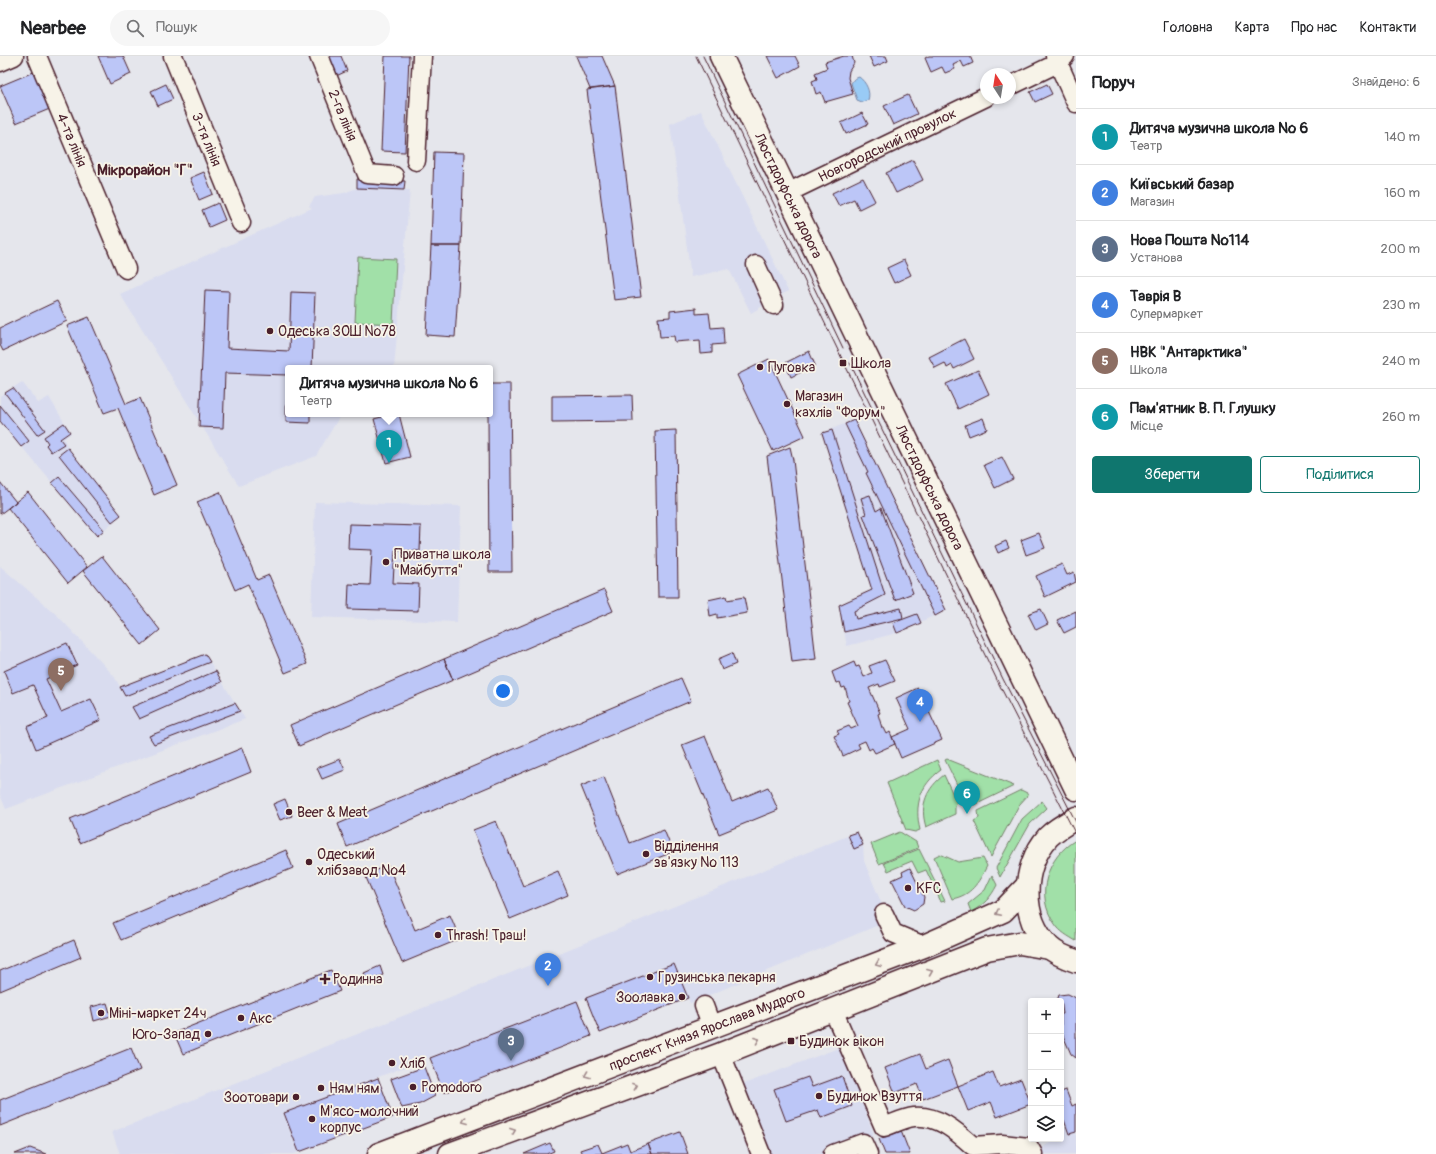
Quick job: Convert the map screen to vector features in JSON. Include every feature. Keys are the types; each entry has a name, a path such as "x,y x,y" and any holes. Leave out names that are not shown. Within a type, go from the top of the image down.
{"main road":[{"name":"Люстдорфська дорога","path":"721,56 1076,789"},
{"path":"1076,818 1048,837 1036,858 1026,887 1026,899 1034,924 1049,948 1076,962"},
{"name":"проспект Князя Ярослава Мудрого","path":"379,1154 924,946 1003,911 1026,887"},
{"name":"проспект Князя Ярослава Мудрого","path":"450,1154 721,1054 990,948 1020,943 1049,948"}],"street":[{"path":"0,62 14,56"},
{"name":"4-та лінія","path":"38,56 126,269"},
{"name":"3-тя лінія","path":"173,56 241,223"},
{"name":"2-га лінія","path":"319,56 367,174 394,176"},
{"path":"416,161 422,56"},
{"path":"1016,83 1059,58 1076,103"},
{"name":"Новгородський провулок","path":"787,193 980,100"},
{"path":"756,265 774,305"},
{"path":"884,914 893,933 924,946"},
{"path":"704,1006 712,1028"},
{"path":"833,1010 884,1127 913,1117 933,1118 957,1132 973,1146 1002,1144 1029,1147 1033,1154"},
{"path":"721,1054 761,1154"},
{"path":"834,1154 863,1143 868,1154"}],"shaded area":[{"path":"701,111 788,291 751,313 729,269 691,277 670,124"},
{"name":"Одеська ЗОШ №78","path":"357,188 410,190 394,365 285,365 285,417 339,417 316,456 239,486 120,294 312,208 309,206 315,197 344,193"},
{"path":"22,382 38,403 49,397 71,433 64,439 68,448 121,515 97,536 0,421 0,396"},
{"path":"854,420 946,610 897,633 847,646 839,605 872,590 822,433"},
{"name":"Приватна школа \"Майбуття\"","path":"315,502 461,506 457,622 311,617"},
{"path":"0,566 58,616 114,676 120,687 205,654 245,719 6,809 0,795"},
{"path":"857,832 863,845 864,861 885,912 881,924 690,1003 674,964 284,1113 299,1152 294,1154 120,1154 112,1132 508,974"},
{"path":"841,1047 874,1135 822,1154 754,1154 728,1090"},
{"path":"1066,1127 1069,1134 1076,1132 1076,1154 1039,1154 1038,1152 1050,1142 1064,1142 1064,1129"}],"green space":[{"path":"358,257 396,259 393,324 355,322"},
{"path":"947,759 1014,786 975,805 973,802 965,801 945,760"},
{"path":"937,760 941,770 928,782 920,796 918,804 918,821 920,830 915,832 906,830 887,783"},
{"path":"944,775 957,803 955,805 955,814 926,827 923,811 926,798 929,791"},
{"path":"1021,790 1029,794 1019,805 991,857 974,821 979,818 978,811"},
{"path":"1042,801 1047,808 1030,824 1000,877 996,868 1022,819"},
{"path":"900,832 916,842 918,848 879,864 871,844"},
{"path":"1076,840 1076,941 1062,932 1055,924 1045,901 1045,889 1051,866 1066,847"},
{"path":"919,849 945,901 941,902 926,870 918,873 912,861 888,871 884,863"},
{"path":"940,854 958,862 983,858 987,866 981,878 974,887 965,895 952,899 934,857"},
{"path":"992,875 997,885 995,889 983,904 971,912 968,904 985,890"}],"water":[{"path":"859,77 866,84 869,94 868,100 862,102 857,100 851,83 854,79"}],"building":[{"path":"98,56 123,56 131,74 110,84"},
{"path":"327,56 341,56 347,71 336,76"},
{"path":"385,56 409,56 405,152 381,151"},
{"path":"576,56 602,56 615,86 590,89"},
{"path":"767,56 795,56 800,66 778,78"},
{"path":"844,56 852,56 854,63 849,71 848,78 853,94 825,102 821,92 816,94 812,81 817,79 815,73 827,68 825,62"},
{"path":"869,56 886,56 888,61 874,67"},
{"path":"929,56 970,56 973,63 964,67 961,61 953,65 955,69 945,73 942,67 931,72 925,58"},
{"path":"36,71 52,108 16,123 0,86"},
{"path":"166,84 173,99 158,106 151,91"},
{"path":"1047,84 1052,94 1035,102 1030,92"},
{"path":"615,86 641,297 614,300 587,90"},
{"path":"908,95 917,114 893,125 884,106"},
{"path":"862,113 868,124 846,134 841,123"},
{"path":"434,152 464,153 461,246 431,246"},
{"path":"913,160 923,180 896,193 886,173"},
{"path":"204,172 213,194 199,200 190,178"},
{"path":"863,178 875,201 859,209 854,199 839,206 832,193"},
{"path":"357,179 405,181 404,190 357,188"},
{"path":"218,203 225,220 209,227 202,210"},
{"path":"431,246 461,246 455,337 426,335"},
{"path":"904,260 911,275 894,283 887,268"},
{"path":"205,290 229,291 227,348 289,351 291,292 315,293 312,365 285,365 285,375 225,373 223,428 199,427"},
{"path":"57,301 67,321 3,351 0,345 0,328"},
{"path":"696,308 696,314 709,313 711,328 723,327 724,344 712,345 712,353 701,354 700,340 675,342 674,336 660,337 658,318 670,317 670,311"},
{"path":"89,317 126,404 140,398 177,485 154,495 118,408 104,413 67,326"},
{"path":"964,339 974,359 954,369 952,365 947,368 945,363 935,368 929,357"},
{"path":"809,351 815,365 791,377 785,363"},
{"path":"769,359 805,436 773,451 737,375"},
{"path":"978,370 989,394 958,409 946,384"},
{"path":"493,384 510,384 512,572 489,572 488,417 493,417"},
{"path":"13,388 45,430 37,435 5,393"},
{"path":"632,395 633,421 552,422 552,396"},
{"path":"0,405 29,441 21,447 0,421"},
{"path":"286,417 310,417 310,423 286,422"},
{"path":"382,417 400,417 410,457 386,463 374,419"},
{"path":"983,418 987,429 969,436 965,425"},
{"path":"854,420 946,610 935,616 866,473 868,472 845,424"},
{"path":"64,423 70,432 60,439 64,444 51,452 46,445 48,443 44,437"},
{"path":"676,430 678,597 658,597 655,431"},
{"path":"832,430 885,595 854,611 856,619 901,608 903,618 844,632 839,605 872,590 822,433"},
{"path":"790,447 793,460 816,659 792,662 767,456"},
{"path":"68,448 121,515 112,522 59,455"},
{"path":"1002,457 1013,479 995,488 984,465"},
{"path":"59,477 104,530 97,536 52,483"},
{"path":"0,482 16,502 0,514"},
{"path":"28,492 87,567 68,583 8,508"},
{"path":"220,492 257,580 269,575 307,664 285,673 248,584 235,590 197,502"},
{"path":"870,495 876,511 881,508 913,593 895,600 863,515 866,514 861,498"},
{"path":"349,524 421,526 420,551 395,550 393,583 419,584 418,611 348,609 349,584 370,585 372,550 348,549"},
{"path":"1039,533 1045,548 1026,555 1021,540"},
{"path":"1006,541 1009,548 998,553 995,546"},
{"path":"102,556 160,630 142,645 83,571"},
{"path":"1062,564 1067,575 1074,572 1076,582 1045,597 1036,576"},
{"path":"604,590 613,611 453,680 444,659"},
{"path":"726,596 727,600 744,597 747,613 717,618 717,614 710,616 708,600"},
{"path":"1041,609 1048,624 1036,630 1028,614"},
{"path":"1076,611 1076,627 1064,633 1057,620"},
{"path":"917,614 921,623 897,633 893,623"},
{"path":"67,643 77,665 46,679 61,712 91,699 101,720 36,749 27,727 48,718 33,685 13,693 4,671"},
{"path":"732,653 736,664 722,670 718,659"},
{"path":"205,654 210,662 125,696 120,687"},
{"path":"444,659 453,680 299,746 290,725"},
{"path":"885,660 895,681 880,687 879,684 869,688 880,713 878,714 882,728 884,728 887,734 890,732 895,744 875,753 872,748 869,750 865,741 858,744 860,748 843,756 834,736 839,734 837,731 849,726 851,729 858,726 847,702 849,701 845,687 842,688 840,682 836,683 832,672 854,662 856,667 859,666 864,677 872,673 869,666"},
{"path":"216,671 222,682 139,719 132,707"},
{"path":"681,678 691,701 347,847 338,824"},
{"path":"918,688 942,740 901,758 892,737 910,729 896,698"},
{"path":"235,703 240,711 154,744 149,736"},
{"path":"705,736 732,802 768,787 778,810 719,834 682,745"},
{"path":"242,748 251,772 80,843 70,819"},
{"path":"340,759 345,770 322,779 317,768"},
{"path":"604,777 630,843 664,830 673,852 617,874 581,786"},
{"path":"285,799 292,816 280,820 273,804"},
{"path":"496,821 523,886 558,871 568,895 510,919 473,830"},
{"path":"857,832 863,845 854,849 848,835"},
{"path":"286,850 293,868 121,940 113,923"},
{"path":"388,865 415,930 450,915 460,939 402,963 365,875"},
{"name":"KFC","path":"910,868 924,897 923,904 914,910 905,906 892,880 903,875 902,872"},
{"path":"74,940 81,957 0,991 0,971"},
{"path":"674,964 688,998 600,1033 586,998"},
{"path":"380,966 383,975 368,982 364,973"},
{"path":"331,970 340,991 183,1054 174,1033"},
{"path":"1068,994 1076,998 1076,1058 1071,1054 1064,1038 1064,998 1058,998 1059,995"},
{"path":"577,1001 591,1036 444,1093 430,1058"},
{"name":"Міні-маркет 24ч","path":"107,1003 111,1016 94,1021 91,1007"},
{"path":"131,1048 140,1070 0,1126 0,1100"},
{"path":"920,1054 926,1069 948,1060 958,1086 923,1099 917,1084 895,1093 885,1068"},
{"name":"Pomodoro","path":"424,1067 435,1096 420,1104 402,1108 391,1079"},
{"path":"993,1072 999,1087 1021,1079 1028,1096 1028,1105 997,1117 991,1102 968,1111 958,1086"},
{"path":"842,1076 852,1106 821,1118 818,1110 786,1121 774,1089 808,1077 812,1087"},
{"path":"378,1078 393,1117 299,1152 284,1113"},
{"path":"1066,1090 1072,1106 1076,1104 1076,1132 1069,1134 1064,1120 1064,1091"},
{"path":"901,1131 910,1154 885,1154 879,1139"},
{"path":"680,1132 688,1154 652,1154 648,1144"},
{"path":"550,1143 554,1151 547,1154 524,1154"},
{"path":"627,1143 630,1151 648,1144 652,1154 582,1154 580,1150 598,1144 602,1153"},
{"path":"30,1148 46,1154 15,1154"}],"tram line":[{"path":"696,56 998,682 1076,835"},
{"path":"703,56 843,348"},
{"path":"850,363 1003,679 1076,822"}],"place":[{"name":"Одеська ЗОШ №78","path":"270,331"},
{"name":"Школа","path":"843,363"},
{"name":"Пуговка","path":"760,367"},
{"name":"Магазин кахлів \"Форум\"","path":"787,404"},
{"name":"Дитяча музична школа № 6","path":"389,463"},
{"name":"Приватна школа \"Майбуття\"","path":"386,562"},
{"name":"НВК \"Антарктика\"","path":"61,691"},
{"name":"Таврія В","path":"920,722"},
{"name":"Beer & Meat","path":"289,812"},
{"name":"Пам'ятник В. П. Глушку","path":"967,814"},
{"name":"Відділення зв'язку № 113","path":"646,854"},
{"name":"Одеський хлібзавод №4","path":"309,862"},
{"name":"KFC","path":"908,888"},
{"name":"Thrash! Траш!","path":"438,935"},
{"name":"Грузинська пекарня","path":"650,977"},
{"name":"Родинна","path":"325,979"},
{"name":"Київський базар","path":"548,986"},
{"name":"Зоолавка","path":"682,997"},
{"name":"Міні-маркет 24ч","path":"101,1013"},
{"name":"Акс","path":"241,1018"},
{"name":"Юго-Запад","path":"208,1034"},
{"name":"Будинок вікон","path":"791,1041"},
{"name":"Нова Пошта №114","path":"511,1061"},
{"name":"Хліб","path":"392,1063"},
{"name":"Pomodoro","path":"413,1087"},
{"name":"Ням ням","path":"321,1088"},
{"name":"Будинок Взуття","path":"819,1096"},
{"name":"Зоотовари","path":"296,1097"},
{"name":"М'ясо-молочний корпус","path":"312,1119"}],"district":[{"name":"Мікрорайон \"Г\"","path":"145,170"}]}
